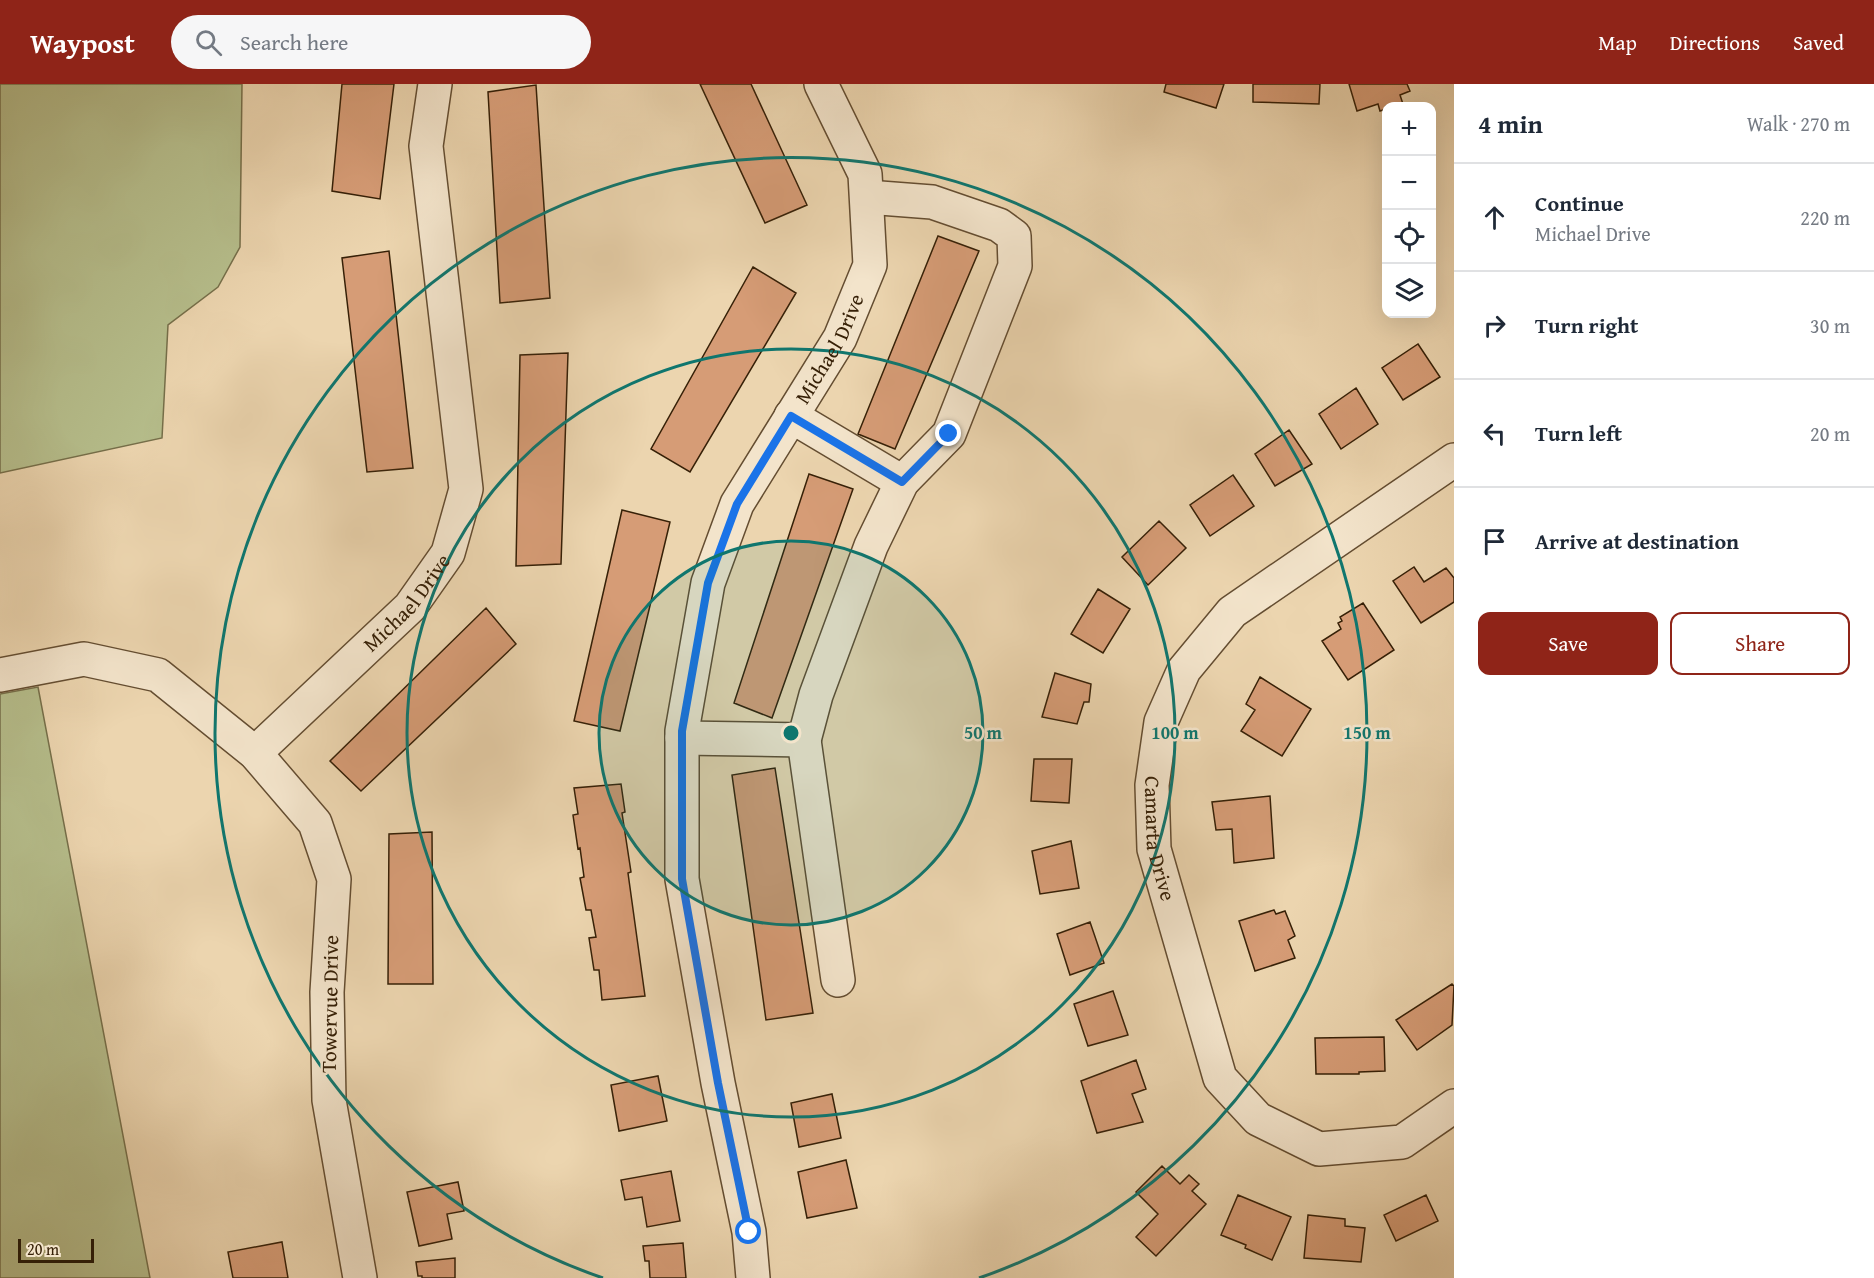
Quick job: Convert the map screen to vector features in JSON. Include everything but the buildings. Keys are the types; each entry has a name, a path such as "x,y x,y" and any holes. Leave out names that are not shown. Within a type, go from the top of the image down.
{"street":[{"name":"Michael Drive","path":"255,753 411,607 448,553 466,489 426,146 435,84"},
{"name":"Michael Drive","path":"753,1278 749,1232 718,1083 682,879 682,738 708,583 737,504 840,338 870,265 865,174 821,84"},
{"path":"838,980 804,740 816,695 871,546 902,482 949,434 1015,266 1014,236 999,225 932,202 867,197"},
{"path":"791,416 902,482"},
{"name":"Camarta Drive","path":"1454,460 1232,612 1185,670 1161,722 1152,785 1154,849 1220,1078 1258,1119 1319,1149 1402,1143 1454,1106"},
{"name":"Towervue Drive","path":"0,675 84,659 158,675 255,753 315,823 334,879 327,992 329,1100 360,1278"},
{"path":"682,738 804,740"}],"green space":[{"path":"0,84 242,84 240,247 218,287 168,325 162,438 0,473"},
{"path":"38,687 150,1278 0,1278 0,694"}],"route":[{"path":"749,1232 718,1083 682,879 682,731 708,583 737,504 791,416 902,482 949,434"}]}
